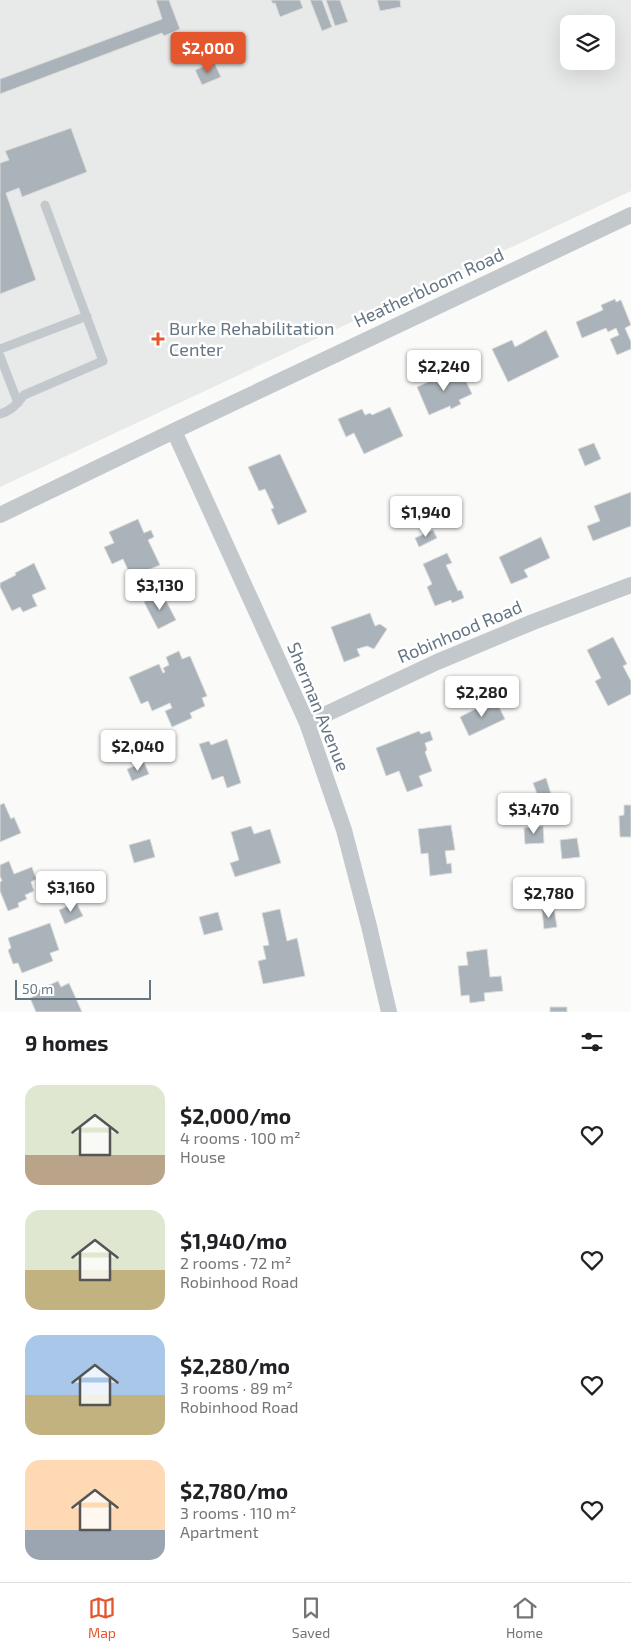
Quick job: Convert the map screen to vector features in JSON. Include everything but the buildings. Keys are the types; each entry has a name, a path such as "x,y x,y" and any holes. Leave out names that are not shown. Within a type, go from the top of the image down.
{"street":[{"name":"Heatherbloom Road","path":"0,515 174,430 631,215"},
{"name":"Sherman Avenue","path":"174,430 307,723 344,830 389,1012"},
{"name":"Robinhood Road","path":"307,723 445,659 533,622 630,586"}],"lane":[{"path":"0,414 8,412 24,395 103,361 45,205"},
{"path":"0,348 87,316"},
{"path":"0,356 18,403"}],"shaded area":[{"name":"Burke Rehabilitation Center","path":"0,0 631,0 631,191 0,487"}],"place":[{"name":"Burke Rehabilitation Center","path":"158,339"}]}
